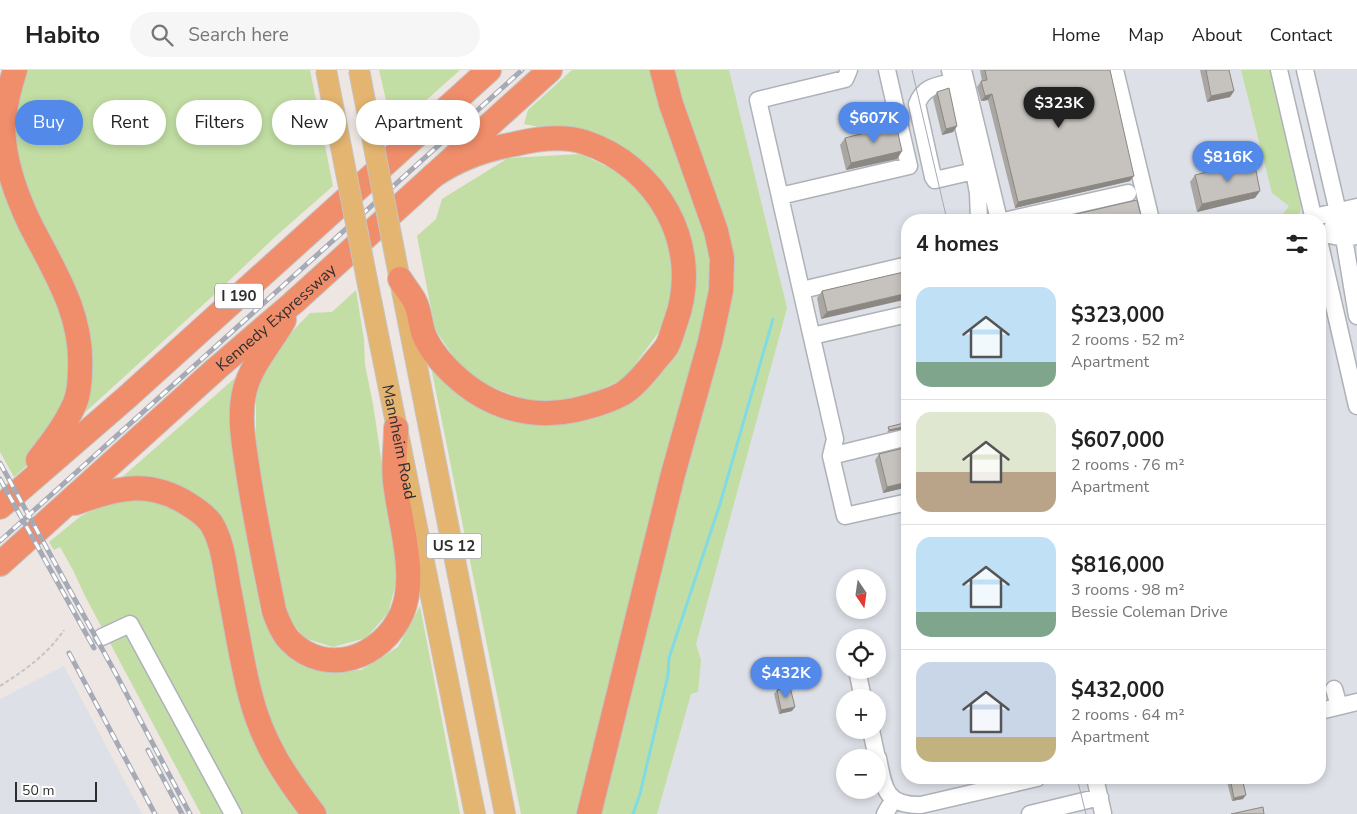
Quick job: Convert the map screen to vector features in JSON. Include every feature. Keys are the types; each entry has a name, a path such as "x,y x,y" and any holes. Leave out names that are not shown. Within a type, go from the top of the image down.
{"highway":[{"path":"3,505 59,434 75,402 80,382 81,350 74,316 57,274 30,223 6,157 4,138 5,113 15,70"},
{"name":"I 190","path":"3,505 126,398 488,70"},
{"name":"Kennedy Expressway","path":"0,564 216,369 293,303 550,70"},
{"path":"589,814 673,474 710,342 720,291 722,258 716,231 671,104 662,70"},
{"path":"400,279 415,302 424,337 444,366 477,394 493,402 514,410 540,414 566,412 595,406 624,393 647,371 668,345 682,306 685,266 676,230 664,204 644,179 611,155 583,142 546,139 526,141 471,155 454,162 433,176"},
{"path":"293,303 274,338 252,371 245,390 242,411 243,438 254,510 274,611 280,627 289,641 302,651 320,659 339,660 359,657 375,648 389,635 402,612 408,589 407,559 395,480 396,428"},
{"path":"66,506 104,492 134,487 156,490 180,499 199,511 211,524 219,541 225,563 250,694 261,726 271,751 284,774 314,814"}],"main road":[{"name":"Mannheim Road","path":"326,70 474,814"},
{"name":"Mannheim Road","path":"359,70 505,814"}],"street":[{"path":"848,70 845,79 758,100 835,439 831,456 845,516 901,504"},
{"path":"780,196 909,166 887,70"},
{"path":"1115,70 1150,214"},
{"path":"1279,70 1314,214"},
{"path":"1304,70 1348,227 1357,316"},
{"path":"956,74 921,93 917,104 935,180 974,171"},
{"path":"956,74 978,193 979,214"},
{"path":"956,74 997,214"},
{"path":"1126,166 1130,170 1141,214"},
{"path":"1035,214 1128,193"},
{"path":"1348,227 1357,207"},
{"path":"1326,226 1348,227"},
{"path":"1326,226 1348,227"},
{"path":"802,290 901,267"},
{"path":"1326,271 1357,406"},
{"path":"812,336 901,316"},
{"path":"831,456 901,439"},
{"path":"102,637 130,624 233,814"},
{"path":"1334,688 1339,706"},
{"path":"1326,709 1357,702"},
{"path":"886,789 893,800 908,805 921,805 1011,784"},
{"path":"1030,814 1102,805 1097,784"},
{"path":"884,814 893,800"}],"path":[{"path":"0,686 38,659 64,630"}],"shaded area":[{"path":"709,70 1357,70 1357,814 620,814 767,308"},
{"path":"64,666 142,814 0,814 0,699"}],"green space":[{"path":"23,70 310,70 316,100 272,100 272,145 325,145 333,186 276,236 80,417 88,381 18,171 15,145 83,145 83,100 16,100"},
{"path":"379,70 460,70 426,100 386,100"},
{"path":"572,70 653,70 661,105 712,257 711,299 579,814 521,814 430,362 548,424 666,365 693,257 601,140 524,124 528,110"},
{"path":"671,70 729,70 787,308 696,644 701,660 698,692 691,694 657,814 597,814 731,287"},
{"path":"1241,70 1270,70 1301,205 1300,212 1297,214 1283,214 1289,206 1272,193"},
{"path":"15,106 15,145 12,119"},
{"path":"581,154 627,176 662,221 675,276 661,329 625,378 580,399 538,405 485,384 457,362 435,329 417,236 436,219 442,199 508,158"},
{"path":"0,175 1,185 12,212 68,327 75,386 34,459 14,477 0,452"},
{"path":"356,290 364,340 365,365 373,404 392,532 397,579 388,613 366,638 333,647 304,638 284,611 256,446 256,389 281,343 310,313 332,312"},
{"path":"235,378 231,409 237,471 261,614 281,650 325,672 361,670 398,647 420,606 460,814 325,814 276,746 256,681 226,531 120,479"},
{"path":"142,498 176,508 197,524 206,534 254,744 291,804 300,814 201,814 73,570 60,547 54,550 49,542 81,516 105,504"}],"building":[{"path":"985,70 1110,70 1134,176 1018,202 992,94 985,96 981,81 987,80"},
{"path":"1206,70 1229,70 1234,91 1211,96"},
{"path":"949,88 957,126 946,129 937,92"},
{"path":"896,125 902,151 851,163 845,138"},
{"path":"1254,161 1260,191 1202,204 1195,175"},
{"path":"1137,200 1140,214 1077,214"},
{"path":"901,273 901,295 827,312 822,291"},
{"path":"901,424 901,427 889,430 888,427"},
{"path":"901,449 901,484 887,487 879,454"},
{"path":"790,687 795,707 781,710 777,690"},
{"path":"1231,784 1243,784 1246,795 1234,798"},
{"path":"1263,807 1264,814 1231,814"}],"waterway":[{"path":"633,814 640,794 668,675 669,658 720,504 773,319"}],"tram line":[{"path":"912,70 946,214"},
{"path":"1078,784 1086,814"}],"railway":[{"path":"0,541 522,70"},
{"path":"0,463 190,814"},
{"path":"0,479 94,648"},
{"path":"69,653 155,814"},
{"path":"148,750 182,814"}]}
